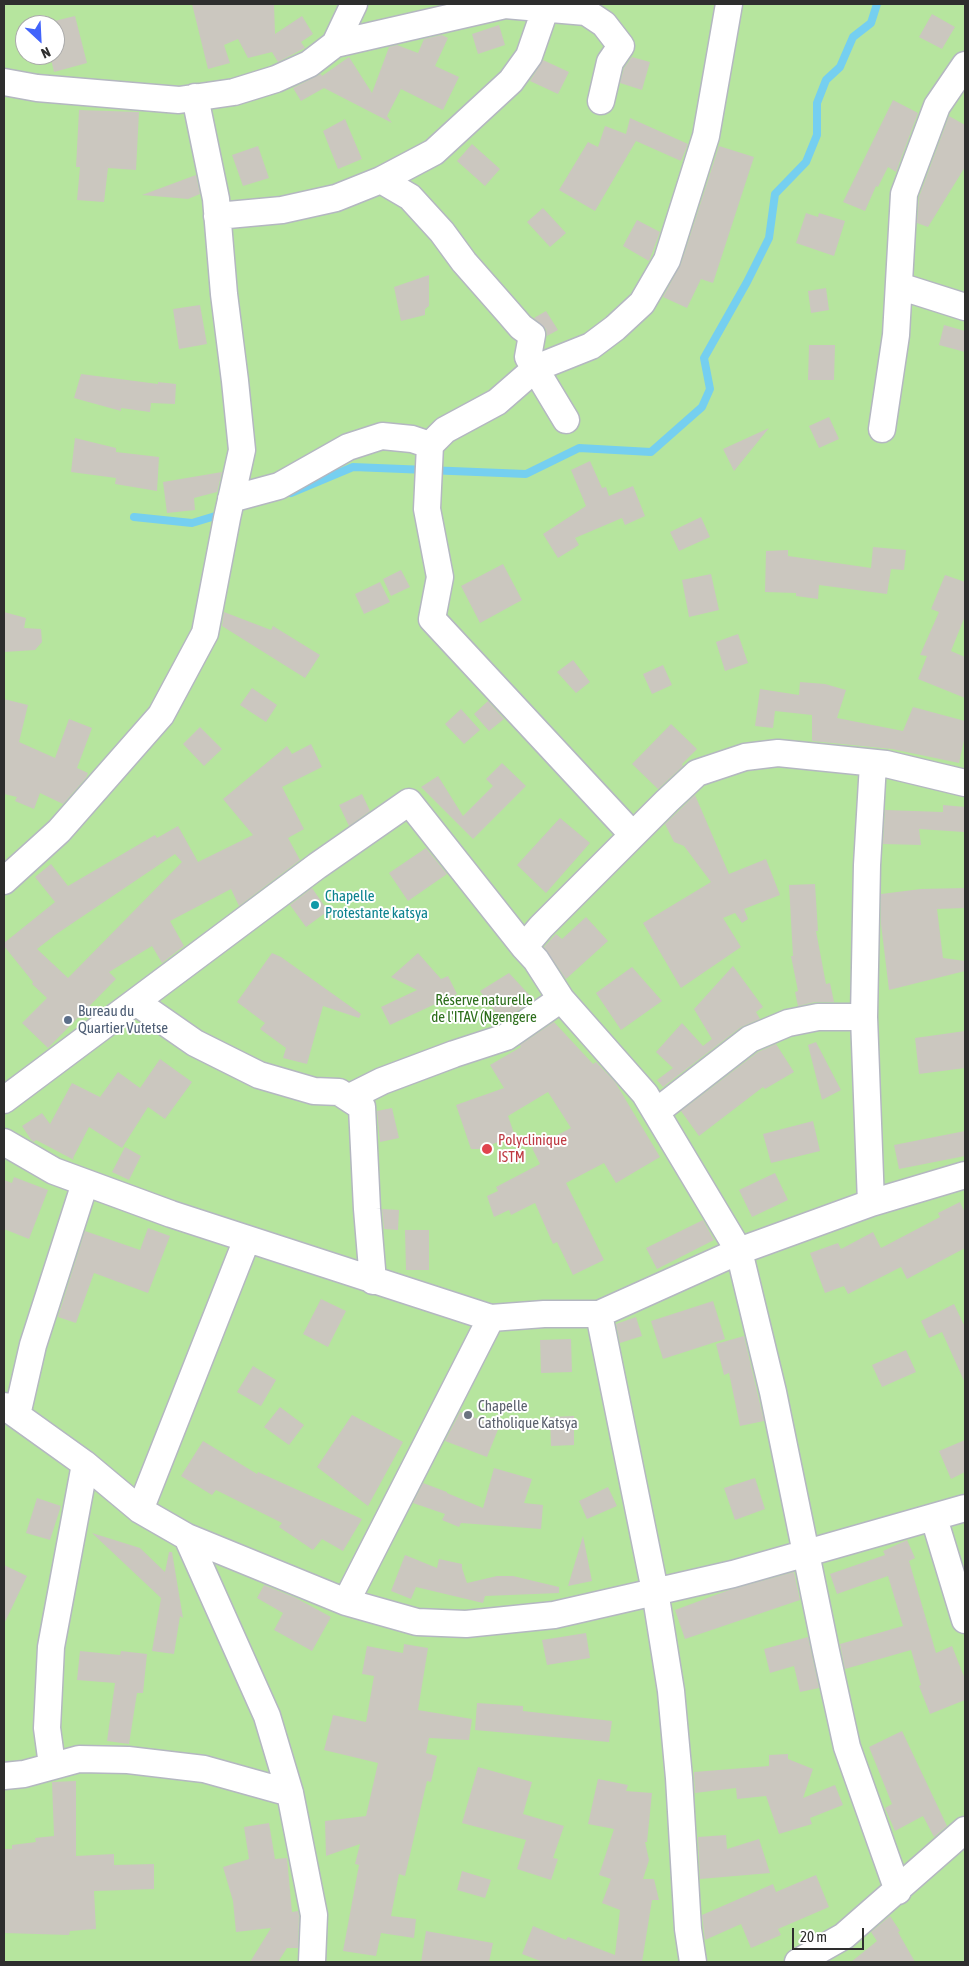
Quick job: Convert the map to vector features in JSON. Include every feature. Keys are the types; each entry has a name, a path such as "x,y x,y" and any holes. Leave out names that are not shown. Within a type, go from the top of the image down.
{"street":[{"path":"335,44 354,4"},
{"path":"634,835 432,619 440,576 428,509 430,445 446,430 497,402 536,368 591,346 616,328 642,303 667,260 706,136 729,4"},
{"path":"4,82 37,88 179,100 234,92 276,79 309,64 335,44 505,5 547,6 586,12 604,24 621,46 610,62 600,101"},
{"path":"217,216 282,210 336,198 381,180 434,152 511,81 529,56 547,6"},
{"path":"882,429 896,335 904,194 937,106 965,65"},
{"path":"4,881 59,831 161,715 204,633 242,450 224,294 216,199 195,97"},
{"path":"381,180 410,197 442,232 464,262 521,327 532,335 528,357 566,420"},
{"path":"899,286 965,308"},
{"path":"231,499 279,486 348,447 382,436 412,439 430,445"},
{"path":"524,947 541,927 697,773 745,757 778,752 886,764 965,783"},
{"path":"872,1203 864,1017 867,865 873,764"},
{"path":"4,1100 317,866 409,802 536,960 561,999 645,1094 739,1252 773,1392 847,1746 898,1891"},
{"path":"348,1098 391,1078 506,1037 561,999"},
{"path":"136,1002 195,1043 259,1075 314,1091 339,1092 362,1107 373,1281"},
{"path":"656,1112 750,1039 788,1024 818,1017 864,1017"},
{"path":"4,1142 54,1172 171,1214 490,1318 544,1314 599,1314 739,1252 872,1203 962,1183"},
{"path":"85,1183 10,1411 85,1464 140,1510 187,1537 346,1602 417,1622 466,1624 554,1615 733,1574 965,1508"},
{"path":"140,1510 247,1239"},
{"path":"599,1314 655,1591 670,1691 679,1778 688,1929 693,1962"},
{"path":"346,1602 490,1318"},
{"path":"52,1765 47,1728 51,1647 85,1464"},
{"path":"934,1518 965,1620"},
{"path":"187,1537 267,1716 290,1793 314,1915 312,1962"},
{"path":"4,1776 24,1774 79,1759 128,1760 204,1769 290,1793"},
{"path":"798,1962 844,1936 898,1891 965,1830"}],"green space":[{"name":"Réserve naturelle de l'ITAV (Ngengere","path":"4,4 965,4 965,1962 4,1962"}],"building":[{"path":"192,4 274,4 275,34 302,16 313,34 301,42 305,48 278,62 272,52 248,58 238,39 224,45 230,63 208,69"},
{"path":"932,14 955,27 942,49 919,37"},
{"path":"75,16 87,63 54,72 52,65 65,65 65,18"},
{"path":"499,25 505,45 478,54 472,34"},
{"path":"442,35 448,38 435,66 459,77 443,110 401,89 387,116 392,123 324,88 301,101 293,88 321,74 322,76 349,57 372,93 389,47 397,45 418,53 424,39"},
{"path":"632,57 650,62 642,90 620,83 624,68"},
{"path":"543,60 569,72 558,94 530,81"},
{"path":"893,100 918,113 896,172 888,167 878,187 876,186 865,211 843,202"},
{"path":"79,110 139,112 136,170 108,168 104,202 77,200 80,167 76,167"},
{"path":"949,116 965,125 965,167 928,227 917,223 919,197"},
{"path":"630,118 688,144 681,161 636,141 595,211 559,190 588,142 598,147 605,126 626,134"},
{"path":"345,119 362,159 338,169 323,131"},
{"path":"472,144 500,169 485,186 457,161"},
{"path":"258,146 269,178 243,186 232,155"},
{"path":"719,146 754,157 713,283 701,279 687,308 663,297 681,264"},
{"path":"196,175 200,194 188,199 142,195"},
{"path":"543,208 566,233 550,247 527,222"},
{"path":"806,213 818,217 819,213 845,221 834,256 796,243"},
{"path":"637,220 660,232 649,261 623,246"},
{"path":"429,275 429,306 425,309 425,315 401,321 394,287"},
{"path":"826,288 829,310 811,313 808,291"},
{"path":"200,305 207,344 179,349 173,309"},
{"path":"546,311 558,330 547,336 546,329 534,318"},
{"path":"944,325 965,331 965,352 939,345"},
{"path":"809,345 835,345 834,380 808,380"},
{"path":"81,374 158,384 158,382 176,384 175,404 151,403 150,412 121,408 121,411 74,398"},
{"path":"829,417 839,439 819,448 809,426"},
{"path":"769,428 734,471 723,449"},
{"path":"75,438 116,448 116,452 159,457 157,491 115,484 116,478 71,472"},
{"path":"590,461 602,488 606,487 609,496 633,486 645,516 625,525 622,518 575,538 579,545 558,558 543,534 586,506 571,470"},
{"path":"222,472 217,492 194,498 195,510 167,513 163,482"},
{"path":"701,517 710,537 679,551 670,532"},
{"path":"873,547 906,550 904,570 891,569 887,594 819,585 818,599 796,596 796,593 765,592 766,551 788,550 788,556 871,568"},
{"path":"503,564 522,600 480,623 461,586"},
{"path":"401,570 410,587 391,596 383,579"},
{"path":"711,574 719,610 689,617 682,580"},
{"path":"945,575 965,582 965,616 951,651 965,657 965,698 918,679 927,656 920,655 939,612 931,609"},
{"path":"380,582 390,602 364,614 355,594"},
{"path":"4,612 26,618 24,628 41,629 42,642 35,650 4,652"},
{"path":"224,612 271,630 273,626 320,655 305,678 222,626"},
{"path":"738,634 748,663 725,671 716,642"},
{"path":"573,660 590,682 576,693 557,672"},
{"path":"663,665 672,685 652,694 643,674"},
{"path":"800,682 825,684 846,690 837,718 903,731 913,707 965,721 965,736 959,763 892,749 812,741 812,715 775,711 773,728 755,726 760,689 799,695"},
{"path":"252,688 277,705 266,722 240,705"},
{"path":"4,699 28,705 19,742 55,758 69,719 92,728 77,768 88,773 86,778 63,804 40,793 34,809 15,801 17,797 4,794"},
{"path":"488,701 504,719 489,731 474,714"},
{"path":"461,709 480,730 464,744 445,724"},
{"path":"671,724 697,749 682,764 683,766 658,789 632,764"},
{"path":"200,727 222,749 204,766 183,744"},
{"path":"311,744 322,767 282,787 304,829 288,838 300,860 239,906 231,889 170,921 184,946 162,963 152,946 109,972 116,979 48,1048 22,1023 47,998 32,984 33,982 4,946 4,943 55,902 35,877 51,864 68,886 155,835 157,838 178,826 198,862 253,835 223,799 287,746 292,754","holes":["175,854 182,862 68,978 37,949"]},
{"path":"502,763 526,786 473,839 421,787 438,776 463,816 493,786 486,779"},
{"path":"362,794 370,811 349,826 339,805"},
{"path":"695,795 729,874 766,859 780,895 744,909 748,919 742,923 735,913 723,918 741,947 681,988 643,923 711,882 684,846 674,842 665,824"},
{"path":"943,805 965,807 964,832 919,829 921,845 883,844 885,810 943,812"},
{"path":"560,818 590,843 546,893 517,865"},
{"path":"426,848 447,874 408,901 389,873"},
{"path":"815,884 818,931 816,931 826,984 830,983 834,1002 815,1002 798,1006 795,992 798,991 791,956 793,956 789,885"},
{"path":"312,888 328,911 306,927 290,905"},
{"path":"965,888 965,908 937,909 943,958 965,961 965,971 889,990 881,924 881,894 921,889"},
{"path":"586,917 608,941 566,979 544,947 556,934 562,939"},
{"path":"272,953 281,957 361,1014 359,1018 323,1006 307,1064 283,1058 286,1048 260,1029 265,1023 237,1002"},
{"path":"418,953 441,979 448,976 457,994 390,1025 381,1007 417,990 391,977"},
{"path":"733,966 763,1007 756,1012 760,1019 741,1027 663,1087 657,1080 673,1068 656,1052 682,1023 703,1046 712,1039 694,1009"},
{"path":"632,967 662,1001 621,1030 596,993"},
{"path":"509,973 534,1000 502,1021 480,991"},
{"path":"554,1022 593,1064 596,1062 615,1082 660,1157 616,1183 604,1163 566,1183 604,1260 573,1275 557,1242 553,1244 535,1203 511,1215 509,1210 494,1217 487,1196 498,1191 496,1187 540,1164 532,1148 571,1128 548,1092 508,1116 515,1136 479,1149 471,1149 456,1105 504,1088 490,1065 521,1047 520,1045"},
{"path":"965,1031 965,1068 919,1074 915,1038"},
{"path":"816,1042 841,1090 822,1100 808,1045"},
{"path":"776,1044 794,1072 765,1089 763,1087 699,1136 681,1111 758,1052"},
{"path":"160,1059 192,1082 165,1119 148,1107 122,1148 89,1127 73,1158 74,1160 36,1140 32,1141 22,1126 42,1113 50,1124 72,1083 100,1097 118,1072 140,1088"},
{"path":"392,1108 399,1138 380,1142 377,1111"},
{"path":"813,1121 820,1151 771,1163 763,1134"},
{"path":"965,1131 965,1156 899,1169 894,1145"},
{"path":"125,1147 141,1156 129,1180 112,1172"},
{"path":"775,1173 788,1200 752,1217 739,1190"},
{"path":"14,1177 48,1190 29,1239 4,1229 4,1180 12,1183"},
{"path":"960,1202 965,1213 965,1248 907,1279 901,1267 848,1294 844,1286 825,1293 810,1253 838,1243 841,1249 873,1232 881,1248 940,1217 938,1213"},
{"path":"382,1209 399,1210 398,1230 384,1229"},
{"path":"703,1220 714,1240 657,1269 646,1248"},
{"path":"148,1228 170,1236 148,1293 94,1273 76,1323 58,1317 85,1231 140,1250"},
{"path":"405,1230 429,1230 429,1270 406,1270"},
{"path":"321,1299 346,1311 328,1347 303,1334"},
{"path":"713,1301 725,1339 663,1359 651,1321"},
{"path":"954,1304 965,1327 965,1383 942,1332 929,1338 921,1321"},
{"path":"636,1317 642,1336 620,1343 616,1324"},
{"path":"744,1336 764,1421 740,1426 729,1373 724,1375 716,1344"},
{"path":"571,1339 572,1372 541,1373 540,1340"},
{"path":"906,1350 916,1372 882,1387 872,1365"},
{"path":"253,1366 276,1380 261,1406 237,1392"},
{"path":"280,1407 304,1425 289,1445 264,1427"},
{"path":"460,1412 499,1427 487,1457 445,1441"},
{"path":"352,1415 403,1442 368,1506 317,1467"},
{"path":"574,1416 574,1445 551,1446 550,1417"},
{"path":"965,1440 965,1472 951,1479 939,1451"},
{"path":"203,1441 257,1474 258,1472 362,1519 343,1551 322,1539 313,1550 279,1527 282,1523 216,1490 212,1495 181,1476"},
{"path":"494,1468 532,1479 524,1503 543,1505 541,1529 461,1523 459,1527 442,1520 445,1514 413,1503 423,1483 483,1508"},
{"path":"755,1478 765,1509 735,1520 724,1488"},
{"path":"608,1487 617,1506 587,1519 579,1501"},
{"path":"37,1498 61,1506 50,1540 26,1533"},
{"path":"92,1533 140,1548 165,1572 169,1552 172,1552 183,1618 180,1616 174,1654 152,1651 161,1598"},
{"path":"583,1536 592,1581 568,1586"},
{"path":"907,1540 915,1558 909,1561 936,1653 952,1646 965,1679 965,1700 930,1714 919,1686 921,1685 911,1650 845,1669 840,1644 903,1626 888,1576 837,1594 830,1574 885,1555 883,1551"},
{"path":"405,1555 437,1568 439,1559 462,1564 467,1583 497,1576 513,1576 559,1587 559,1593 485,1596 483,1603 416,1587 411,1599 391,1591"},
{"path":"4,1565 27,1576 4,1624"},
{"path":"794,1572 800,1600 685,1639 675,1610 729,1590"},
{"path":"264,1585 296,1598 331,1617 312,1651 274,1630 283,1613 257,1598"},
{"path":"586,1633 590,1658 547,1665 542,1640"},
{"path":"808,1637 819,1688 800,1692 794,1666 770,1673 764,1649"},
{"path":"404,1644 428,1648 418,1710 472,1719 469,1740 429,1738 426,1753 437,1756 431,1782 427,1781 405,1876 399,1874 391,1916 416,1919 414,1938 381,1933 376,1956 343,1951 359,1865 355,1864 360,1844 326,1856 325,1821 366,1816 378,1763 324,1750 333,1715 366,1722 374,1676 362,1674 367,1646 403,1653"},
{"path":"80,1651 120,1655 121,1651 147,1654 143,1693 137,1693 129,1744 107,1741 115,1683 77,1680"},
{"path":"477,1703 523,1706 523,1711 612,1721 609,1742 475,1730"},
{"path":"902,1731 947,1826 934,1837 923,1816 895,1831 885,1808 892,1804 869,1747"},
{"path":"788,1754 788,1759 813,1769 803,1798 835,1785 843,1805 810,1818 812,1824 779,1834 766,1796 737,1799 736,1788 695,1793 694,1772 769,1766 769,1755"},
{"path":"478,1767 532,1782 523,1814 564,1826 553,1858 558,1859 551,1880 517,1869 526,1840 462,1823"},
{"path":"598,1779 628,1785 626,1791 652,1793 647,1842 645,1842 649,1860 643,1879 654,1879 659,1900 652,1900 642,1962 543,1962 522,1954 533,1926 566,1940 568,1937 615,1955 620,1910 602,1903 611,1879 599,1875 614,1829 588,1824"},
{"path":"76,1781 76,1856 114,1854 114,1865 154,1864 154,1889 94,1891 96,1929 70,1931 69,1935 4,1933 4,1849 12,1849 12,1845 36,1842 35,1838 54,1836 52,1782"},
{"path":"269,1823 275,1859 287,1858 292,1912 298,1911 299,1916 298,1948 287,1948 278,1962 250,1962 271,1928 236,1932 233,1901 223,1867 249,1859 244,1827"},
{"path":"726,1835 727,1849 759,1839 770,1873 700,1879 698,1837"},
{"path":"462,1871 491,1880 485,1898 457,1890"},
{"path":"816,1875 829,1907 778,1929 781,1935 751,1948 741,1924 705,1940 702,1915 773,1884 776,1892"},
{"path":"890,1916 900,1931 898,1932 915,1962 851,1962 877,1941 871,1932"},
{"path":"426,1931 493,1943 489,1962 421,1962"}],"waterway":[{"path":"291,493 353,467 526,474 579,448 651,452 702,407 710,389 704,358 747,282 769,238 775,194 806,162 817,135 817,103 826,80 840,67 853,37 871,23 877,4"},
{"path":"134,517 192,523 222,514"}],"place":[{"name":"Chapelle Protestante katsya","path":"315,905"},
{"name":"Bureau du Quartier Vutetse","path":"68,1020"},
{"name":"Polyclinique ISTM","path":"487,1149"},
{"name":"Chapelle Catholique Katsya","path":"468,1415"}]}
